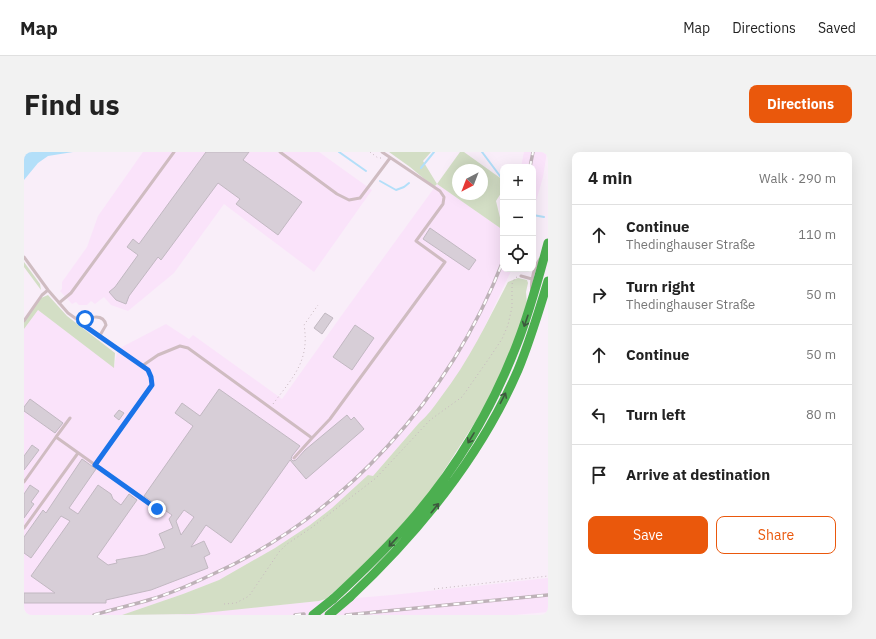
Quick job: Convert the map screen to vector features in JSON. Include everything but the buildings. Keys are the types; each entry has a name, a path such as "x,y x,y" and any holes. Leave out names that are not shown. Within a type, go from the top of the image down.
{"main road":[{"path":"313,615 333,599 373,562 407,527 454,465 494,397 517,346 533,300 547,247"},
{"path":"329,615 350,598 389,561 417,530 443,497 476,448 518,370 533,330 548,281"}],"lane":[{"path":"59,304 71,293 174,152"},
{"path":"280,152 337,194 349,200 360,198 390,158"},
{"path":"294,458 330,419 445,262 416,241 444,204 444,197 440,191 382,152"},
{"path":"533,300 530,285 537,263 547,247"},
{"path":"24,257 48,290 68,313 148,370 151,377 152,385 95,465"},
{"path":"521,276 532,279"},
{"path":"24,321 42,295 48,290"},
{"path":"79,322 92,317 102,318 106,322 106,325 99,336"},
{"path":"142,366 158,355 180,346 188,348 312,438"},
{"path":"24,482 70,418"},
{"path":"56,437 157,509"},
{"path":"24,528 78,453"}],"path":[{"path":"224,604 236,604 249,596 279,552 287,544 311,528 376,478 425,424 462,397 502,339 508,325 512,307 512,284 514,278 521,276"},
{"path":"271,407 302,362 306,338 304,325 318,304"},
{"path":"434,588 548,576"}],"shaded area":[{"path":"143,152 319,152 372,190 314,272 224,204 174,273 128,311 111,305 104,297 95,304 91,301 87,305 79,305 76,302 72,304 60,291 62,289 62,282 87,247 98,216"},
{"path":"524,152 547,152 543,177 536,202 536,164 522,164"},
{"path":"437,184 452,194 452,200 460,200 500,228 500,272 511,272 474,349 454,381 427,416 419,423 373,476 310,525 275,548 219,580 122,615 24,615 24,329 38,310 114,367 118,349 166,324 189,339 193,335 282,399"},
{"path":"548,578 548,612 514,615 177,615 392,595"}],"green space":[{"path":"389,152 431,152 423,161 437,184 434,187"},
{"path":"460,152 464,152 481,164 452,164 452,194 437,184"},
{"path":"488,169 500,178 500,195 496,201 500,218 500,228 460,200 488,200"},
{"path":"24,262 40,284 41,290 24,267"},
{"path":"518,278 527,280 528,283 526,292 527,304 523,326 488,402 429,494 379,551 326,599 194,614 122,615 219,580 275,548 310,525 332,508 368,475 373,476 438,401 469,355 508,282"},
{"path":"48,295 67,316 115,353 114,368 38,310 24,329 24,322 41,298"}],"water":[{"path":"24,152 73,152 48,156 38,163 24,180"}],"waterway":[{"path":"339,152 366,171"},
{"path":"421,168 434,152"},
{"path":"482,152 500,176"},
{"path":"380,181 396,190 409,183"},
{"path":"536,216 544,217"}],"railway":[{"path":"531,164 533,152"},
{"path":"94,615 159,597 182,588 260,550 306,520 348,485 387,446 423,404 454,359 481,311 500,268"},
{"path":"346,615 548,595"},
{"path":"295,615 304,614"}],"traffic: fast":[{"path":"333,599 390,544 425,504 456,461 484,416 522,332 548,243"},
{"path":"350,597 423,520 446,492 485,433 503,402 518,370 548,281"},
{"path":"329,615 350,597"},
{"path":"313,615 333,599"}],"route":[{"path":"85,319 79,322 148,370 152,385 95,465 157,509"}]}
